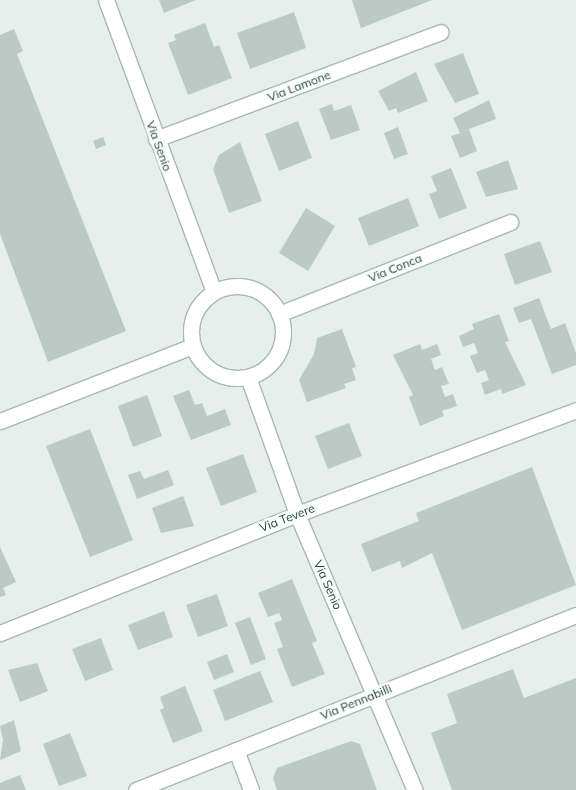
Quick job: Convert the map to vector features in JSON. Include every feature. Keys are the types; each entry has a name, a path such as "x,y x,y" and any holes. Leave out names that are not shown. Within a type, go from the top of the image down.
{"street":[{"name":"Via Senio","path":"106,0 214,292"},
{"name":"Via Lamone","path":"156,139 441,32"},
{"name":"Via Conca","path":"280,314 510,222"},
{"path":"228,287 259,291 280,314 282,345 274,360 248,377 220,376 199,358 192,346 194,315 214,292 228,287"},
{"path":"0,421 192,346"},
{"name":"Via Senio","path":"248,377 297,514 376,694 415,790"},
{"name":"Via Tevere","path":"0,633 297,514 576,410"},
{"name":"Via Pennabilli","path":"136,790 576,614"},
{"path":"236,750 251,790"}],"building":[{"path":"159,0 196,0 164,13"},
{"path":"352,0 432,0 361,28"},
{"path":"294,12 306,48 250,69 237,33"},
{"path":"205,23 214,47 219,45 232,78 188,95 168,43 176,40 174,35"},
{"path":"14,29 23,51 17,54 126,331 48,362 0,234 0,35"},
{"path":"463,53 479,94 455,103 434,64"},
{"path":"416,72 428,101 398,113 396,108 389,111 378,91"},
{"path":"489,100 496,119 469,129 477,151 460,158 451,136 460,133 453,118"},
{"path":"332,104 334,111 351,105 360,130 331,140 319,109"},
{"path":"298,121 312,158 279,171 265,134"},
{"path":"398,127 408,154 394,159 384,133"},
{"path":"103,137 106,145 96,149 93,141"},
{"path":"240,142 262,201 229,213 213,169 219,155"},
{"path":"508,160 518,189 486,197 476,172"},
{"path":"451,168 467,208 439,219 429,194 437,191 431,176"},
{"path":"408,198 419,226 369,246 358,218"},
{"path":"306,208 335,226 308,271 279,253"},
{"path":"540,241 552,272 515,285 504,254"},
{"path":"539,298 551,329 565,323 576,353 576,365 552,374 531,319 519,323 513,308"},
{"path":"499,314 509,341 505,342 526,385 502,394 501,389 485,395 481,383 489,380 485,370 477,373 470,356 478,353 474,343 463,347 459,336 474,329 472,324"},
{"path":"342,329 356,367 352,368 356,380 344,384 346,388 307,402 299,380 314,354 317,338"},
{"path":"420,344 422,350 437,344 441,355 431,359 435,370 442,367 449,384 441,386 445,397 453,394 457,406 442,411 444,416 420,426 409,397 413,395 393,355"},
{"path":"189,390 195,405 202,403 207,416 225,409 231,425 191,440 173,396"},
{"path":"147,395 162,436 133,447 118,406"},
{"path":"349,423 362,456 328,469 315,436"},
{"path":"90,429 133,540 90,557 46,446"},
{"path":"243,454 257,492 221,506 206,468"},
{"path":"532,467 576,585 462,630 432,553 402,568 400,561 372,572 361,544 419,521 416,513"},
{"path":"168,470 174,485 137,499 128,475 140,471 144,479"},
{"path":"183,496 194,526 161,533 152,508"},
{"path":"0,547 16,582 3,588 6,595 0,597"},
{"path":"292,579 317,641 312,643 325,674 292,687 277,649 283,647 274,623 282,620 279,613 268,617 258,593"},
{"path":"217,594 228,626 198,637 186,605"},
{"path":"164,611 173,637 138,650 128,625"},
{"path":"250,617 266,659 251,665 235,623"},
{"path":"101,638 113,670 85,681 72,649"},
{"path":"227,654 234,672 214,680 207,662"},
{"path":"37,663 48,691 20,702 8,670"},
{"path":"513,669 524,698 576,678 576,790 452,790 431,733 457,723 447,694"},
{"path":"260,671 273,702 225,721 213,690"},
{"path":"185,686 203,731 173,743 160,710 164,708 160,697"},
{"path":"14,720 21,751 0,760 3,740 0,726"},
{"path":"70,733 87,776 59,786 43,744"},
{"path":"351,741 360,744 377,790 277,790 273,778 277,768"},
{"path":"20,775 26,790 0,790 0,783"}]}
